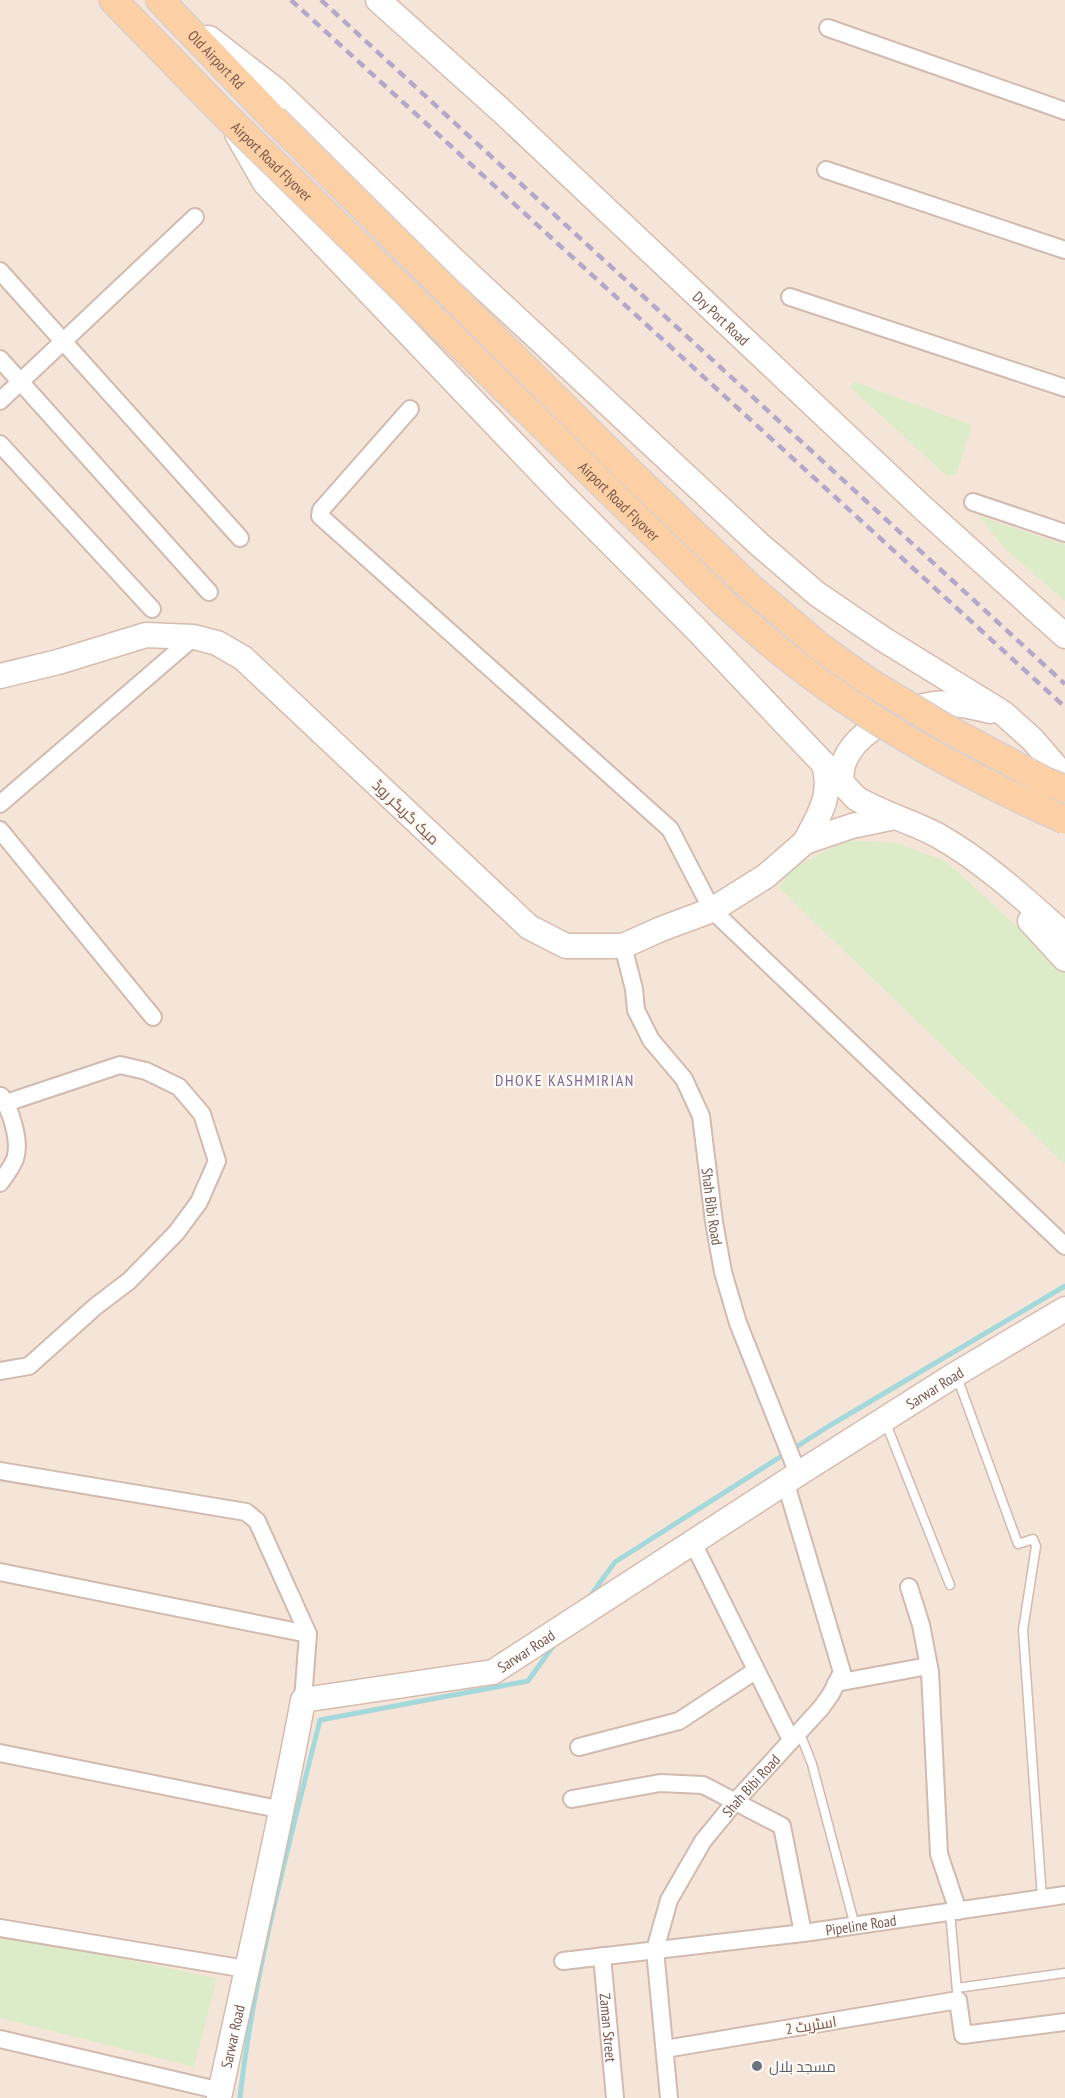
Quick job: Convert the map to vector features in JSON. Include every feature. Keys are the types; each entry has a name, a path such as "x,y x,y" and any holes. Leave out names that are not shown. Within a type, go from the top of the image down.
{"main road":[{"path":"113,0 225,116"},
{"name":"Old Airport Rd","path":"161,1 274,119"},
{"name":"Airport Road Flyover","path":"225,116 723,602 774,646 800,667 895,731 978,778 1065,820"},
{"name":"Airport Road Flyover","path":"274,119 651,492 750,587 819,646 868,681 927,717 1045,781 1065,788"}],"street":[{"name":"Dry Port Road","path":"378,0 505,114 923,508 1065,636"},
{"path":"161,1 276,90 760,545 817,594 883,639 1003,713 1033,740 1057,768 1065,788"},
{"path":"828,28 1065,111"},
{"path":"225,116 265,183 856,798 872,808 934,834 969,854 1065,935"},
{"path":"826,170 1065,249"},
{"path":"0,401 195,217"},
{"path":"0,271 240,538"},
{"path":"790,297 1065,388"},
{"path":"0,359 209,592"},
{"path":"410,409 321,510 320,516 670,829 712,910 1065,1246"},
{"path":"3,455 153,609"},
{"path":"973,502 1065,533"},
{"name":"میک گریگر روڈ","path":"0,676 58,662 146,635 194,638 217,643 243,658 529,927 566,946 623,946 712,910 766,876 805,842 820,813 828,787 824,764"},
{"path":"0,804 194,638"},
{"path":"842,784 841,776 847,756 858,739 872,729 904,713 935,704 972,707 1003,713"},
{"name":"میک گریگر روڈ","path":"805,842 852,826 895,817"},
{"path":"0,830 153,1017"},
{"path":"990,870 1038,932 1065,959"},
{"name":"Shah Bibi Road","path":"623,946 634,989 636,1010 651,1040 684,1079 701,1116 714,1222 723,1272 738,1323 792,1479 842,1672 821,1708 735,1802 703,1841 669,1900 655,1950 669,2098"},
{"path":"0,1183 15,1158 14,1124 3,1099 120,1065 146,1071 178,1087 202,1114 217,1161 194,1210 176,1233 129,1281 96,1306 29,1366 0,1371"},
{"name":"Sarwar Road","path":"220,2095 246,1969 283,1810 303,1700 493,1672 956,1374 1065,1309"},
{"path":"0,1471 246,1512 257,1521 308,1634 303,1700"},
{"path":"693,1544 755,1671 795,1736"},
{"path":"0,1572 308,1634"},
{"path":"909,1587 921,1625 928,1666 939,1854 954,1911"},
{"path":"836,1683 928,1666"},
{"path":"579,1747 679,1721 755,1671"},
{"path":"0,1753 283,1810"},
{"path":"572,1799 660,1783 703,1785 782,1826 803,1934"},
{"name":"Pipeline Road","path":"564,1961 803,1934 1065,1895"},
{"path":"0,1929 246,1969"},
{"name":"Zaman Street","path":"602,1956 615,2098"},
{"path":"958,1994 963,2035 1065,2022"},
{"name":"اسٹریٹ 2","path":"665,2049 958,1994"},
{"path":"0,2039 220,2095"}],"lane":[{"path":"956,1374 1018,1544 1033,1539 1036,1546 1023,1630 1042,1898"},
{"path":"885,1420 950,1585"},
{"path":"795,1736 812,1764 855,1926"},
{"path":"954,1911 958,1994 1065,1973"}],"shaded area":[{"path":"0,0 1065,0 1065,2098 0,2098"}],"green space":[{"path":"855,382 972,425 957,474 947,476 850,387"},
{"path":"979,516 1065,545 1065,601 1005,549"},
{"path":"846,840 897,843 947,862 1065,971 1065,1164 779,888 790,870"},
{"path":"0,1934 217,1978 194,2067 0,2018"}],"waterway":[{"path":"588,1599 615,1562 829,1426 1065,1286"},
{"path":"240,2098 263,1955 320,1720 528,1681 554,1645"}],"railway":[{"path":"291,0 1065,707"},
{"path":"321,0 1065,684"}],"place":[{"name":"مسجد بلال","path":"757,2066"}],"district":[{"name":"DHOKE KASHMIRIAN","path":"565,1080"}]}
